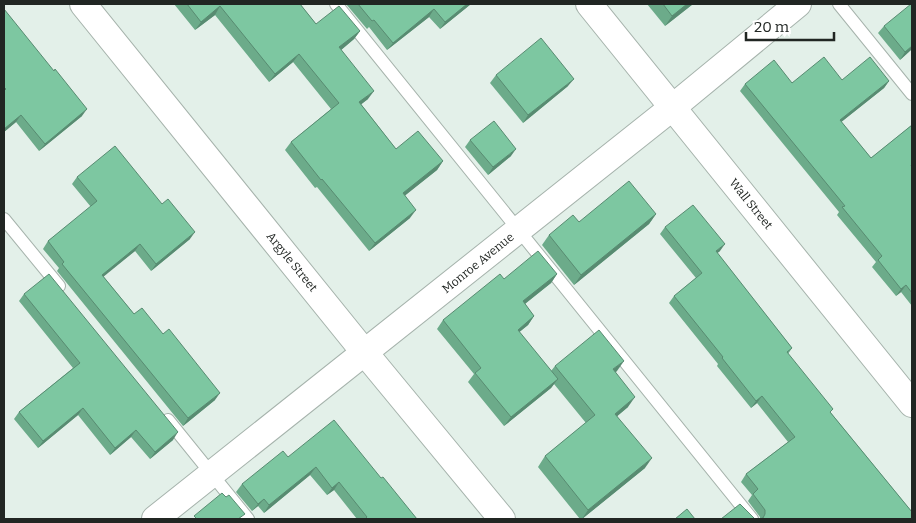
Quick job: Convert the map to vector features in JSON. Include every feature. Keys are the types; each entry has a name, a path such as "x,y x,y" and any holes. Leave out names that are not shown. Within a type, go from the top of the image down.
{"street":[{"name":"Argyle Street","path":"83,4 365,353 502,519"},
{"name":"Wall Street","path":"589,4 912,404"},
{"name":"Monroe Avenue","path":"155,519 673,108 798,4"}],"lane":[{"path":"336,4 752,519"},
{"path":"839,4 912,94"},
{"path":"4,219 67,296"},
{"path":"161,412 248,519"}],"building":[{"path":"187,4 300,4 316,24 339,6 360,31 339,47 374,91 359,102 396,149 418,131 443,161 403,193 416,210 375,243 291,142 339,103 299,54 275,74 220,6 201,22"},
{"path":"358,4 467,4 445,22 434,9 393,43"},
{"path":"663,4 687,4 672,16"},
{"path":"911,4 912,46 905,52 884,26"},
{"path":"4,9 87,109 45,144 21,115 4,129 4,91 6,89 4,87"},
{"path":"541,38 574,79 528,115 496,75"},
{"path":"824,57 842,80 870,57 889,81 840,120 871,158 912,125 912,293 906,285 901,289 878,260 882,256 842,207 845,206 745,84 774,60 792,83"},
{"path":"494,121 516,149 493,167 470,140"},
{"path":"115,146 162,204 168,199 195,232 156,264 140,244 102,275 134,314 142,308 163,334 169,329 220,393 188,418 62,264 64,262 48,241 97,201 77,177"},
{"path":"629,181 656,214 581,275 549,235 573,215 579,222"},
{"path":"693,205 725,244 716,251 792,348 787,352 833,409 830,412 912,512 912,519 759,519 763,518 765,510 753,494 758,489 746,474 795,437 762,396 756,401 674,296 702,273 665,227"},
{"path":"538,251 557,274 523,301 534,316 518,330 558,379 511,417 475,373 481,368 443,320 500,274 504,279"},
{"path":"49,274 178,432 155,452 136,430 115,448 83,408 43,441 19,412 80,363 24,294"},
{"path":"599,330 624,361 613,369 635,397 615,414 652,458 588,510 545,456 595,415 555,366"},
{"path":"334,420 417,519 365,519 367,517 339,482 332,488 316,467 269,505 264,499 258,504 242,484 283,451 288,457"},
{"path":"222,493 226,497 229,495 245,514 238,519 197,519 194,516"},
{"path":"740,504 755,519 721,519"},
{"path":"687,509 695,519 675,519"}]}
